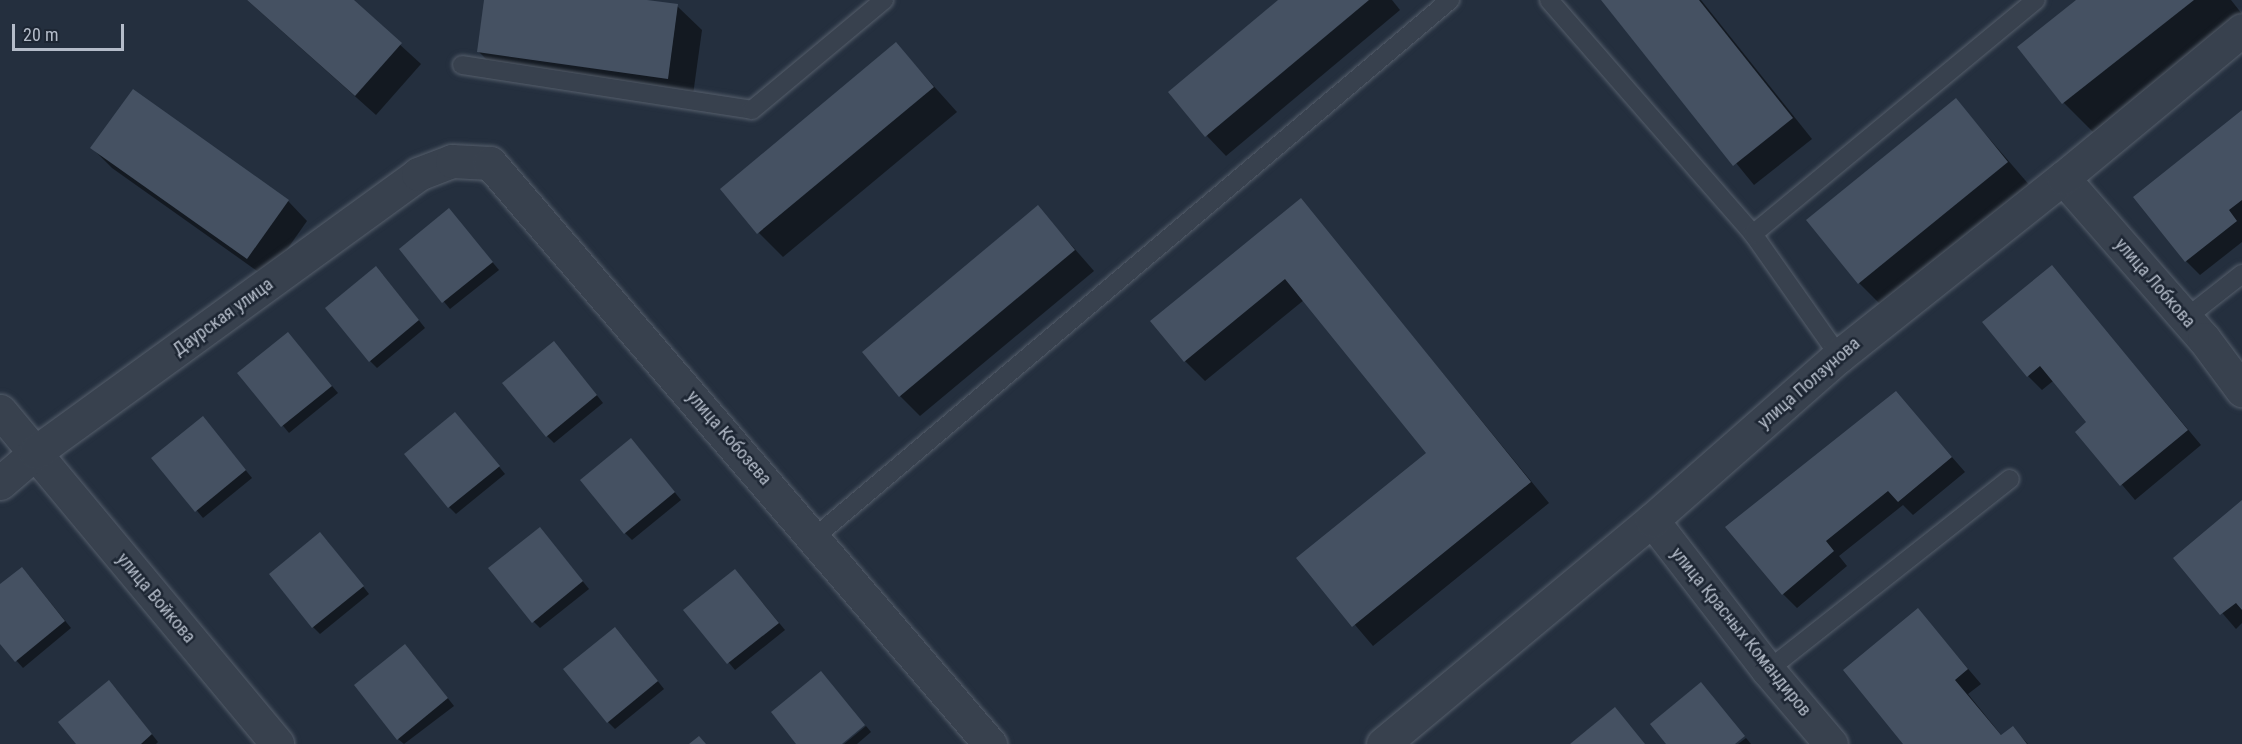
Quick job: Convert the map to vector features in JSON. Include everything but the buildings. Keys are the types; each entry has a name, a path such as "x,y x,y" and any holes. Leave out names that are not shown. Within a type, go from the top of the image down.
{"street":[{"name":"улица Ползунова","path":"1383,744 1652,520 1839,356 2063,178 2242,30"},
{"name":"улица Кобозева","path":"452,161 490,163 815,537 990,744"},
{"name":"Даурская улица","path":"0,483 36,452 418,174 452,161"},
{"name":"улица Лобкова","path":"2063,178 2186,318 2242,390"},
{"name":"улица Войкова","path":"0,411 277,744"},
{"name":"улица Красных Командиров","path":"1652,520 1768,670 1831,744"}],"lane":[{"path":"462,65 752,110 884,0"},
{"path":"815,537 1450,0"},
{"path":"1549,0 1753,234 1839,356"},
{"path":"1753,234 2036,0"},
{"path":"2186,318 2242,274"},
{"path":"1768,670 2010,479"}]}
